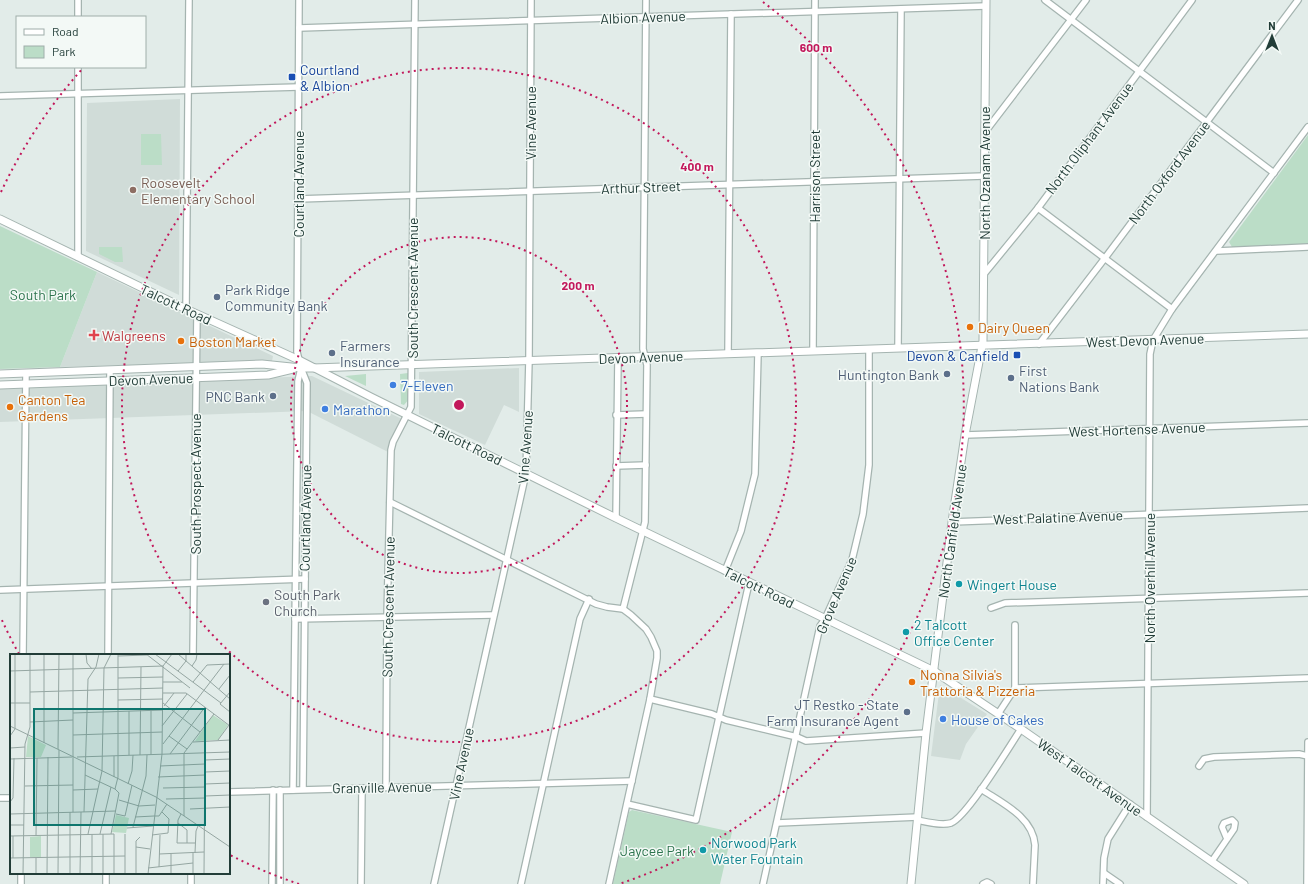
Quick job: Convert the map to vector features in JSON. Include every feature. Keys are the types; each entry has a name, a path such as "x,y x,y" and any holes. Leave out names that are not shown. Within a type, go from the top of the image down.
{"street":[{"path":"78,0 78,16"},
{"path":"186,309 189,0"},
{"name":"Courtland Avenue","path":"299,0 297,352 306,383 303,789"},
{"name":"South Crescent Avenue","path":"386,787 387,617 392,446 411,407 415,0"},
{"name":"Vine Avenue","path":"434,884 526,473 529,360 531,0"},
{"path":"623,609 644,522 647,365 643,349 646,0"},
{"name":"Harrison Street","path":"813,351 815,0"},
{"path":"1044,0 1274,172"},
{"path":"985,132 1086,0"},
{"name":"North Oliphant Avenue","path":"984,274 1038,208 1192,0"},
{"name":"North Oxford Avenue","path":"1040,344 1298,0"},
{"name":"Albion Avenue","path":"299,28 901,9 986,3"},
{"name":"North Ozanam Avenue","path":"982,346 986,3"},
{"path":"898,348 901,9"},
{"path":"728,354 731,14"},
{"path":"78,68 78,257"},
{"path":"0,96 298,87"},
{"path":"1153,340 1172,309 1217,251 1308,127"},
{"name":"Arthur Street","path":"298,199 984,176"},
{"path":"1038,208 1172,309"},
{"name":"Talcott Road","path":"0,219 186,309 299,360 616,518 934,671"},
{"path":"1217,251 1308,247"},
{"name":"South Prospect Avenue","path":"193,654 197,314"},
{"name":"West Devon Avenue","path":"982,346 1308,334"},
{"name":"North Overhill Avenue","path":"1147,817 1150,354 1153,340"},
{"name":"Devon Avenue","path":"0,374 262,364 313,368 982,346"},
{"name":"North Canfield Avenue","path":"911,884 926,733 952,522 965,435 982,346"},
{"name":"Grove Avenue","path":"763,884 797,737 820,626 825,619 852,560 863,514 869,465 869,349"},
{"path":"725,571 740,531 755,474 758,353"},
{"path":"616,518 616,415 618,358"},
{"name":"Courtland Avenue","path":"293,790 298,381 301,368"},
{"name":"Devon Avenue","path":"0,385 268,375 301,368"},
{"path":"108,654 110,370"},
{"path":"23,654 26,373"},
{"path":"616,415 646,414"},
{"name":"West Hortense Avenue","path":"965,435 1308,423"},
{"path":"616,466 646,465"},
{"path":"390,502 601,606 623,609 632,614 646,629 651,637 657,651 657,665 609,884"},
{"name":"West Palatine Avenue","path":"952,522 1308,508"},
{"path":"0,590 305,579"},
{"path":"627,804 696,820 749,583"},
{"path":"991,608 1005,603 1308,593"},
{"path":"521,884 580,619 589,599"},
{"path":"295,619 493,615"},
{"path":"998,714 1015,688 1015,626"},
{"name":"West Talcott Avenue","path":"934,671 1130,804 1244,884"},
{"path":"1015,688 1308,678"},
{"path":"650,699 712,714 726,720 797,737 806,741 926,733"},
{"path":"777,823 917,818 946,824 962,816 1020,729"},
{"path":"1307,884 1308,742"},
{"path":"1199,766 1204,759 1214,757 1299,754 1308,756"},
{"name":"Granville Avenue","path":"230,792 632,781"},
{"path":"361,884 362,788"},
{"path":"981,789 1021,817 1030,828 1035,845 1033,884"},
{"path":"272,884 273,790"},
{"path":"280,790 280,884"},
{"path":"1103,884 1108,839 1130,804"},
{"path":"1212,861 1227,839"},
{"path":"1104,873 1120,884"},
{"path":"191,884 192,874"},
{"path":"983,884 987,882 991,884"}],"shaded area":[{"name":"Roosevelt Elementary School","path":"180,99 179,295 86,251 87,103"},
{"path":"97,272 273,356 272,361 60,367"},
{"path":"519,368 519,412 504,405 485,445 419,414 419,372"},
{"path":"312,376 402,419 390,453 307,411 0,422 0,388"},
{"path":"940,685 987,714 966,744 960,760 931,756"}],"green space":[{"path":"141,134 161,134 162,165 141,165"},
{"path":"1308,135 1308,244 1232,247 1229,242"},
{"name":"South Park","path":"0,226 97,272 60,367 0,369"},
{"path":"99,247 122,247 123,262 115,262 99,254"},
{"path":"408,373 409,399 404,405 401,404 400,374"},
{"path":"366,374 366,386 345,376"},
{"name":"Jaycee Park","path":"632,810 732,832 720,884 613,884 629,812"}],"place":[{"name":"Courtland & Albion","path":"292,77"},
{"name":"Roosevelt Elementary School","path":"133,190"},
{"name":"Park Ridge Community Bank","path":"217,297"},
{"name":"Dairy Queen","path":"970,327"},
{"name":"Walgreens","path":"94,335"},
{"name":"Boston Market","path":"181,341"},
{"name":"Farmers Insurance","path":"332,353"},
{"name":"Devon & Canfield","path":"1017,355"},
{"name":"Huntington Bank","path":"947,374"},
{"name":"First Nations Bank","path":"1011,378"},
{"name":"7-Eleven","path":"393,385"},
{"name":"PNC Bank","path":"273,396"},
{"name":"Canton Tea Gardens","path":"10,407"},
{"name":"Marathon","path":"325,409"},
{"name":"Wingert House","path":"959,584"},
{"name":"South Park Church","path":"266,602"},
{"name":"2 Talcott Office Center","path":"906,632"},
{"name":"Nonna Silvia's Trattoria & Pizzeria","path":"912,682"},
{"name":"JT Restko - State Farm Insurance Agent","path":"907,712"},
{"name":"House of Cakes","path":"943,719"},
{"name":"Norwood Park Water Fountain","path":"703,850"}]}
